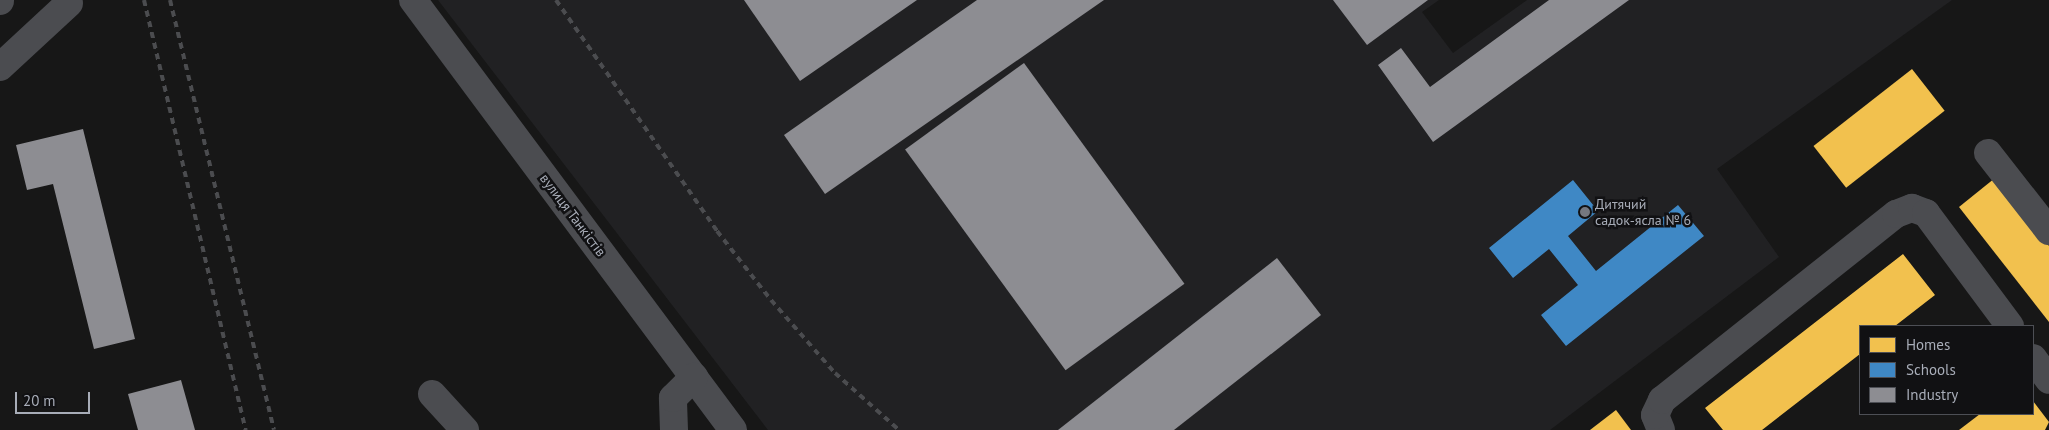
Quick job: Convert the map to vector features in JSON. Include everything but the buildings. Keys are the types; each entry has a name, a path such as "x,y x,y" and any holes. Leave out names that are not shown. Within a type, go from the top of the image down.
{"street":[{"name":"вулиця Танкістів","path":"414,0 732,430"},
{"path":"0,67 69,3"},
{"path":"1988,153 2049,231"},
{"path":"1661,430 1655,415 1662,400 1896,214 1912,208 1926,213 2009,325"},
{"path":"2034,359 2049,380"},
{"path":"674,430 673,398 694,377"},
{"path":"432,394 465,430"}],"shaded area":[{"path":"438,0 1439,0 1422,12 1453,53 1527,0 1952,0 1717,169 1779,257 1550,430 768,430"}],"railway":[{"path":"144,0 246,430"},
{"path":"170,0 274,430"},
{"path":"556,0 717,231 771,300 835,373 899,430"}],"place":[{"name":"Дитячий садок-ясла № 6","path":"1585,212"}]}
